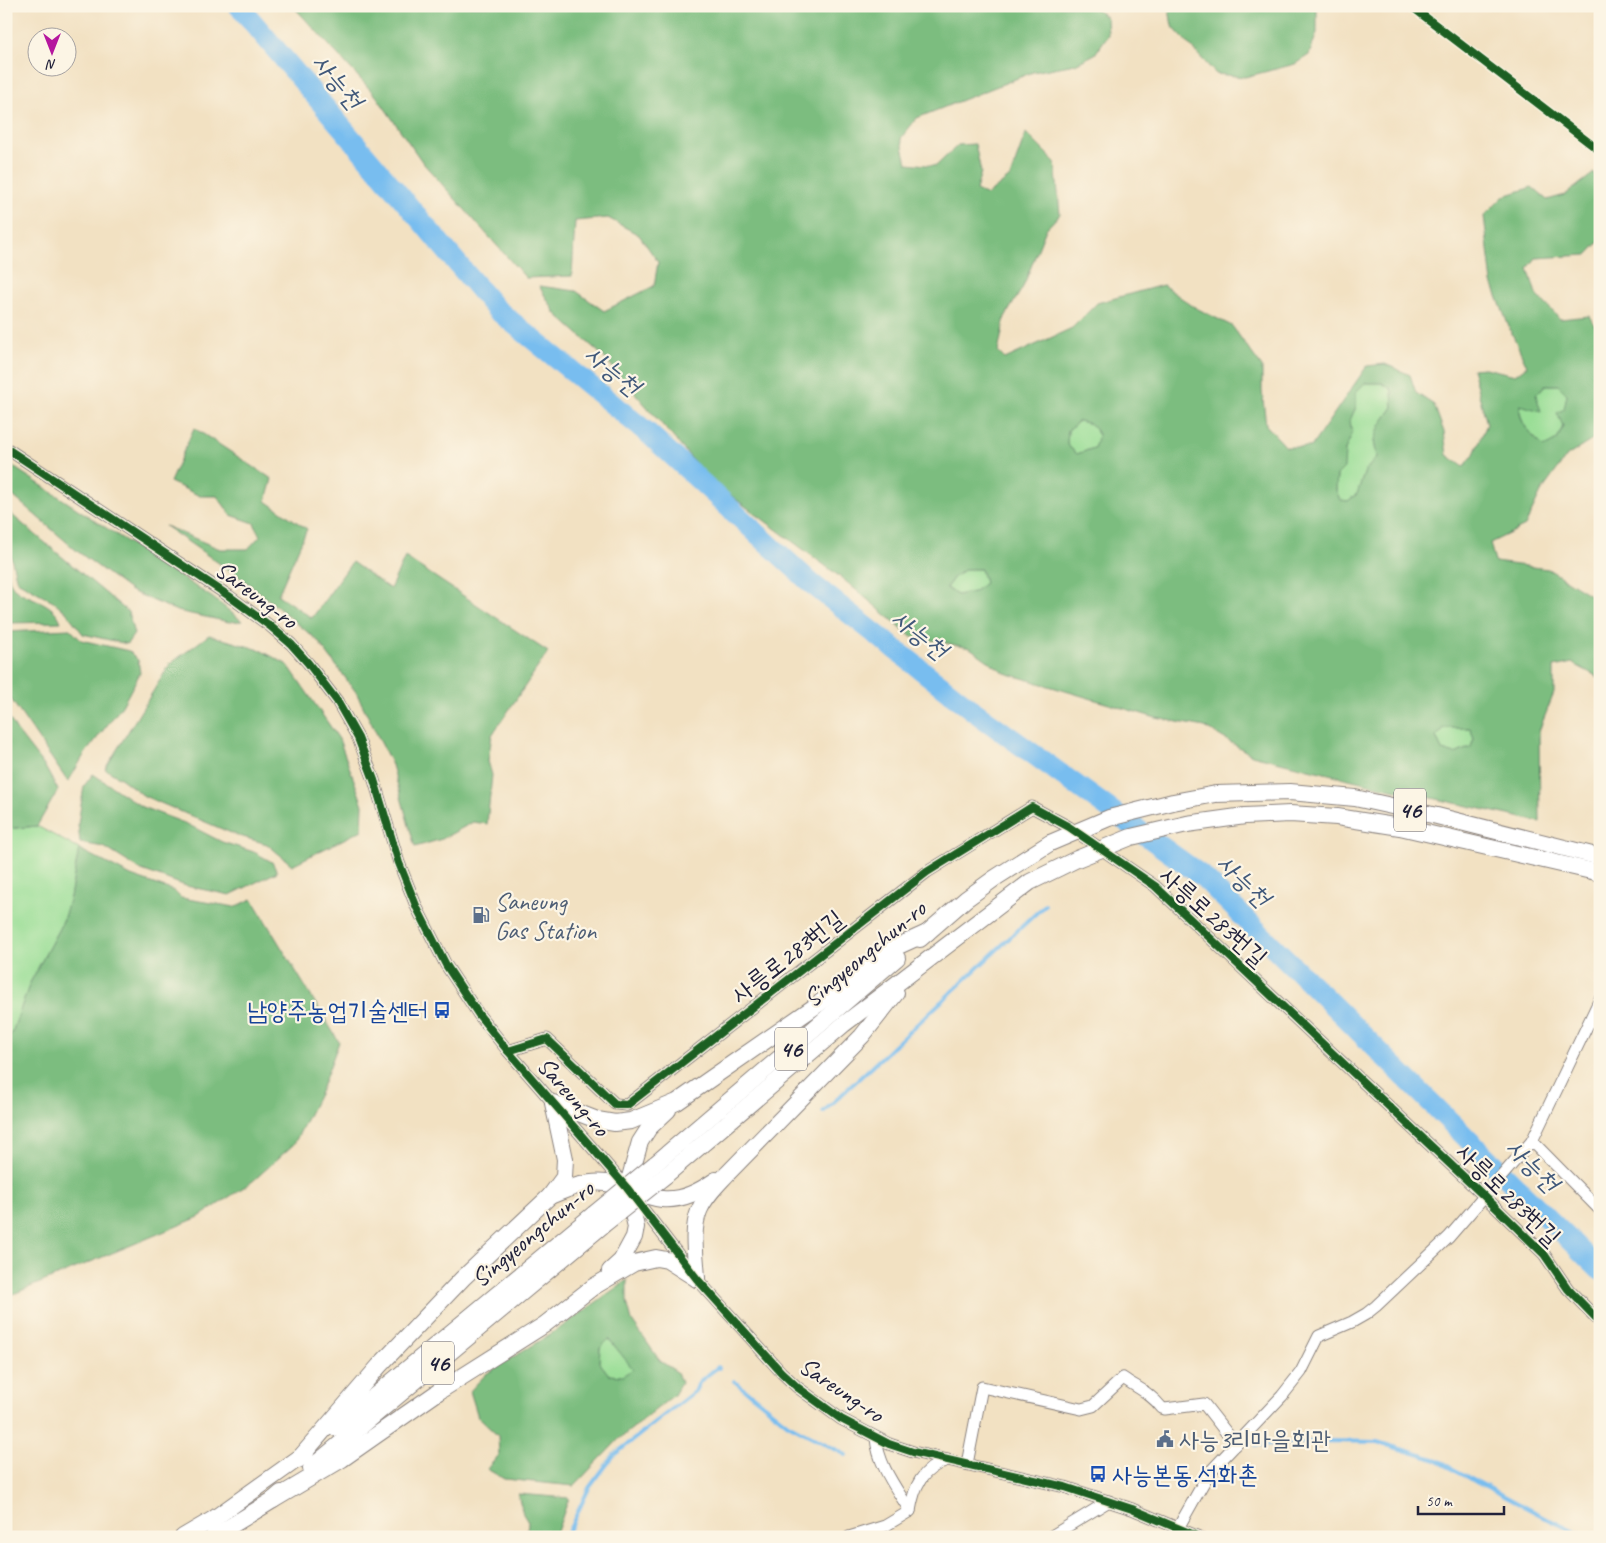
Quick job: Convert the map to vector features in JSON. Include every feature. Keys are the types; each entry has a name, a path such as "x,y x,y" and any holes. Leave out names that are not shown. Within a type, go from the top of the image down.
{"highway":[{"name":"Singyeongchun-ro","path":"660,1170 966,899 1050,843 1109,818 1173,802 1216,794 1290,792 1355,798 1437,816 1600,857"},
{"name":"Singyeongchun-ro","path":"183,1537 212,1520 298,1460 844,1024 1030,882 1078,859 1131,837 1187,824 1245,816 1290,814 1336,817 1400,827 1600,873"},
{"path":"273,1500 342,1459 438,1392 544,1325 593,1287 621,1261 634,1237 636,1227 627,1188 640,1142 649,1128 677,1102 817,1005 894,948 927,933"},
{"path":"697,1279 696,1223 699,1211 708,1196 728,1172 862,1036 910,975"},
{"path":"553,1103 597,1120 615,1123 631,1121 677,1102"},
{"path":"298,1460 379,1366 463,1278 550,1196 564,1176 565,1158 553,1103"},
{"path":"550,1196 566,1189 605,1182 661,1199 675,1199 692,1194 728,1172"},
{"name":"Singyeongchun-ro","path":"213,1537 273,1500 599,1219"},
{"path":"593,1287 634,1263 656,1258 668,1260 697,1279"}],"street":[{"name":"Sareung-ro","path":"6,448 229,596 270,626 291,644 308,663 337,701 358,738 367,759 399,863 417,908 431,937 463,991 508,1051 627,1188 697,1279 796,1387 841,1419 876,1438 913,1452 1065,1487 1109,1501 1176,1532 1199,1537"},
{"name":"사릉로283번길","path":"508,1051 547,1039 615,1104 627,1105 927,872 1032,807 1069,827 1155,886 1544,1254 1568,1289 1600,1322"},
{"path":"1484,1196 1532,1141 1600,998"},
{"path":"1532,1141 1600,1210"},
{"name":"사릉로283번길","path":"1176,1532 1209,1473 1270,1410 1292,1384 1307,1361 1319,1336 1352,1322 1376,1306 1449,1237 1484,1196"},
{"path":"967,1464 982,1387 1081,1409 1093,1406 1123,1378 1147,1392 1162,1408 1171,1409 1204,1404 1236,1445"},
{"path":"876,1438 882,1462 910,1512"},
{"path":"849,1537 884,1526 910,1512 915,1490 922,1479 935,1465 948,1460"},
{"path":"1050,1537 1109,1501"}],"green space":[{"path":"293,6 1092,6 1107,18 1108,35 1095,54 1075,64 1033,72 917,118 901,138 907,163 936,166 958,145 975,144 981,172 976,190 987,195 1010,177 1026,133 1055,162 1060,214 1046,229 1023,287 1005,317 998,352 1005,359 1072,328 1097,303 1163,285 1194,307 1232,326 1262,367 1262,391 1266,425 1286,447 1311,447 1367,366 1385,364 1410,375 1416,393 1434,405 1444,432 1447,455 1464,467 1474,454 1487,424 1472,369 1485,368 1515,375 1527,366 1492,283 1484,216 1504,196 1532,187 1547,200 1565,195 1594,173 1600,185 1600,241 1587,255 1536,258 1528,268 1536,294 1560,319 1589,316 1600,334 1600,435 1567,456 1541,492 1525,526 1490,543 1495,562 1548,569 1600,601 1600,678 1572,663 1554,667 1554,693 1539,731 1540,822 1369,784 1252,755 1205,727 1156,718 1005,673 970,648 911,636 843,579 710,480 603,356 556,314 539,286 576,291 604,311 654,286 658,262 639,235 608,218 575,221 572,276 526,278 423,163 377,97","holes":["1365,383 1382,383 1392,390 1393,407 1381,424 1374,441 1377,457 1365,471 1357,494 1348,501 1340,500 1336,490 1337,475 1344,468 1345,450 1352,434 1350,420 1356,407 1356,392","1545,385 1558,385 1567,394 1564,409 1557,413 1563,426 1557,440 1544,447 1526,428 1520,411 1520,405 1541,411 1536,395","1079,421 1091,424 1099,435 1094,448 1077,454 1067,445 1068,430","966,569 981,569 985,583 974,592 957,595 946,588 954,577","1444,728 1470,728 1474,738 1471,747 1455,754 1442,750 1436,737"]},
{"path":"1166,6 1314,6 1317,11 1317,33 1309,55 1295,64 1245,77 1216,74 1172,26 1169,9"},
{"path":"1365,383 1382,383 1392,390 1393,407 1381,424 1374,441 1377,457 1365,471 1357,494 1348,501 1340,500 1336,490 1337,475 1343,468 1345,450 1352,434 1350,420 1356,407 1356,391"},
{"path":"1545,385 1558,385 1567,394 1563,426 1557,440 1544,447 1524,424 1520,405 1536,395"},
{"path":"1079,421 1091,424 1099,435 1094,448 1077,454 1067,445 1068,430"},
{"path":"194,428 272,479 266,501 307,529 278,595 312,618 352,562 390,589 405,557 548,652 492,735 488,761 492,775 487,824 473,822 442,839 415,847 392,765 356,692 317,640 252,586 165,526 220,549 248,549 260,536 254,523 231,515 217,496 200,496 170,482"},
{"path":"6,462 213,598 242,621 229,622 177,611 131,591 77,551 6,490"},
{"path":"6,510 128,612 134,634 127,644 83,634 66,612 53,601 17,581 8,545 6,544"},
{"path":"6,564 10,582 15,589 51,608 61,622 6,623"},
{"path":"966,569 981,569 985,583 974,592 957,595 946,588 954,577"},
{"path":"70,629 81,640 129,651 138,660 140,673 122,706 84,755 68,782 6,692 6,632"},
{"path":"209,635 260,650 288,665 339,739 363,805 362,830 292,865 267,844 236,835 144,796 105,769 170,664"},
{"path":"6,713 17,731 45,767 58,790 37,826 6,829"},
{"path":"1444,728 1470,728 1474,738 1471,747 1455,754 1442,750 1436,737"},
{"path":"93,774 142,807 187,824 222,842 254,852 272,862 277,872 230,895 186,886 139,869 104,847 80,843 78,824 84,786"},
{"path":"37,826 79,849 70,897 63,921 30,983 12,1033 6,1039 6,829"},
{"path":"79,849 131,876 174,891 181,898 235,907 252,899 339,1042 321,1090 294,1144 253,1181 199,1217 6,1297 6,1039 12,1033 30,983 63,921 70,897"},
{"path":"627,1280 627,1302 632,1321 660,1361 677,1372 681,1383 674,1395 619,1439 574,1486 504,1479 487,1469 499,1455 498,1436 478,1417 470,1391 486,1374 563,1326","holes":["609,1339 633,1369 622,1376 609,1375 599,1362 600,1348"]},
{"path":"608,1338 634,1369 622,1377 609,1375 599,1362 600,1348"},
{"path":"518,1494 569,1498 555,1537 519,1537 527,1531 528,1522 523,1514"}],"waterway":[{"name":"사능천","path":"239,6 496,309 649,434 812,584 975,712 1202,876 1600,1270"},
{"path":"823,1112 1045,905"},
{"path":"566,1537 589,1488 614,1455 695,1391 700,1381 719,1368"},
{"path":"734,1381 788,1424 846,1455"},
{"path":"1256,1445 1328,1441 1377,1442 1434,1459 1586,1537"}],"cycle path":[{"path":"1411,6 1600,151"},
{"path":"6,448 229,596 270,626 291,644 308,663 337,701 358,738 374,780 399,863 417,908 446,965 479,1015 627,1188 697,1279 781,1372 797,1387 841,1419 889,1444 913,1452 1065,1487 1132,1509 1199,1537"},
{"path":"508,1051 547,1039 615,1104 627,1105 927,872 1032,807 1069,827 1155,886 1544,1254 1568,1289 1600,1322"}],"place":[{"name":"Saneung Gas Station","path":"481,915"},
{"name":"남양주농업기술센터","path":"442,1010"},
{"name":"사능3리마을회관","path":"1165,1439"},
{"name":"사능본동.석화촌","path":"1098,1474"}]}
